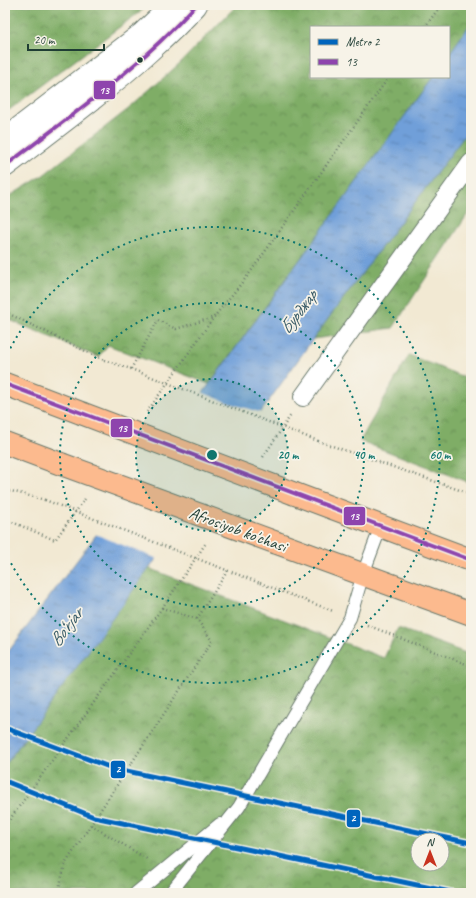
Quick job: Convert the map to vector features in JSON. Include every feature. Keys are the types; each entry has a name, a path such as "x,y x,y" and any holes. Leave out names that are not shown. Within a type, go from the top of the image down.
{"main road":[{"path":"5,384 381,526 461,552 471,560"},
{"name":"Afrosiyob ko'chasi","path":"5,443 471,614"}],"street":[{"path":"5,139 142,34 173,5"},
{"path":"5,166 105,90 164,38 196,5"},
{"path":"303,398 471,163"}],"lane":[{"path":"170,893 239,807 350,618 363,574 381,526"},
{"path":"136,893 239,807"}],"path":[{"path":"426,26 441,5"},
{"path":"132,369 158,320 176,329 214,317 249,274 388,78"},
{"path":"5,312 104,360 132,369 318,440 471,494"},
{"path":"5,492 11,491 45,500 260,583"},
{"path":"5,519 55,540"},
{"path":"197,619 228,570"},
{"path":"5,826 162,608 197,619 212,641 65,864 58,893"},
{"path":"91,825 165,869"}],"green space":[{"path":"5,5 149,5 5,113"},
{"path":"237,5 471,5 471,23 450,53 450,26 310,26 310,78 432,78 209,384 108,345 98,357 5,318 5,199 42,176 131,107 180,63"},
{"path":"471,127 471,209 393,328 313,339"},
{"path":"409,355 471,380 471,483 360,441"},
{"path":"148,568 384,658 398,628 471,655 471,893 5,893 5,765"}],"water":[{"name":"Бурджар","path":"471,23 471,127 313,339 156,559 5,765 5,656 203,393 432,78 450,78 450,53"}],"pier":[{"path":"201,392 229,403 262,413 158,559 95,534"}],"metro line":[{"name":"2","path":"5,728 112,768 471,843"},
{"name":"2","path":"5,781 94,817 455,893"}],"transit line":[{"name":"13","path":"5,166 80,109 128,70 174,28 196,5"},
{"name":"13","path":"5,384 471,560"}],"water label":[{"name":"Bo‘rjar","path":"66,627"}]}
